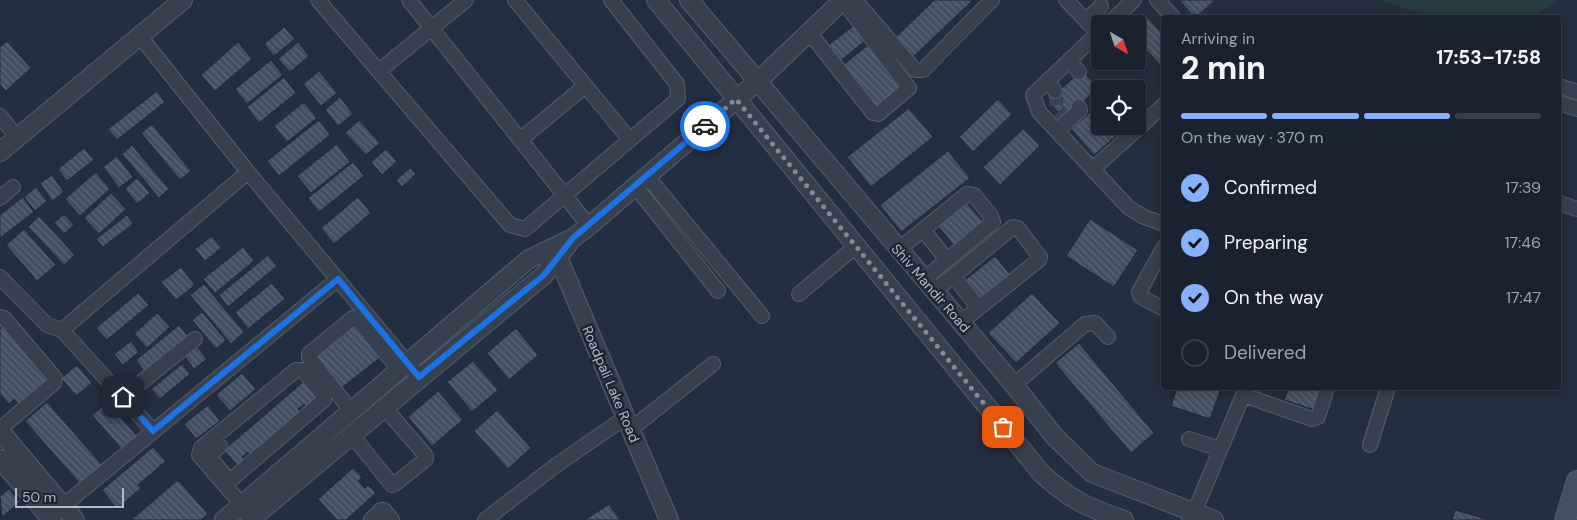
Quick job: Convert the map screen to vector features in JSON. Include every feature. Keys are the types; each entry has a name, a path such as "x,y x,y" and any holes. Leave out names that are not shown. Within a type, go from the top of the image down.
{"main road":[{"path":"1565,520 1577,481"}],"street":[{"path":"0,152 138,35 183,0"},
{"path":"318,0 510,225 525,229 678,99 677,84 611,0"},
{"path":"409,0 589,226"},
{"path":"379,71 466,0"},
{"path":"515,0 630,140"},
{"path":"656,0 1042,474 1063,492 1086,507 1124,520"},
{"name":"Shiv Mandir Road","path":"689,0 824,158 898,250 962,322 1059,441 1092,473 1191,517 1214,520"},
{"path":"246,513 352,412 409,371 529,258 556,253 589,226 758,81 809,32 843,0 909,88 878,114 873,113 809,32"},
{"path":"855,0 915,70 923,70 992,0"},
{"path":"1066,0 1086,21 1091,24"},
{"path":"1117,15 1134,0"},
{"path":"1157,0 1171,15"},
{"path":"1086,21 1102,6"},
{"path":"138,35 248,172 338,279 409,371"},
{"path":"1091,39 1069,60 1052,86 1033,95 1034,103 1038,112 1094,168 1130,208 1144,217 1161,223"},
{"path":"1069,60 1079,72"},
{"path":"520,140 585,86"},
{"path":"1561,87 1577,92"},
{"path":"1561,104 1577,109"},
{"path":"1057,131 1080,110 1080,107"},
{"path":"1094,168 1161,112"},
{"path":"0,116 18,137"},
{"path":"62,330 248,172"},
{"path":"641,181 718,291"},
{"path":"641,181 762,316"},
{"path":"0,198 13,187"},
{"path":"898,250 924,231 967,194 974,195 991,216 993,222 947,260 929,285"},
{"path":"1561,203 1577,209"},
{"path":"929,285 953,276 1014,228 1018,228 1040,257 1039,260 962,322"},
{"path":"924,231 947,260"},
{"path":"799,294 856,246"},
{"name":"Roadpali Lake Road","path":"556,253 669,520"},
{"path":"1161,253 1139,292 1140,297 1161,308"},
{"path":"953,276 979,308"},
{"path":"0,277 47,324 62,330 153,431"},
{"path":"63,506 338,279"},
{"path":"0,317 4,318 55,378 54,383 0,430 75,520"},
{"path":"352,412 309,357 309,354 354,318 409,371"},
{"path":"1014,385 1085,324 1095,322 1108,337"},
{"path":"123,397 195,339"},
{"path":"485,520 556,466 628,423 713,364"},
{"path":"220,446 210,455 211,459 228,479 233,478 324,400 324,396 303,370 296,370 201,448 199,455 246,513"},
{"path":"227,519 246,513 351,434 384,407 409,371"},
{"path":"1191,517 1244,391 1312,419 1318,417 1326,390"},
{"path":"1370,445 1387,390"},
{"path":"351,434 392,485 426,459 426,456 384,407"},
{"path":"1189,439 1220,449"},
{"path":"0,459 52,520"},
{"path":"371,520 381,510 384,510 392,520"}],"green space":[{"path":"1379,0 1559,0 1537,15 1427,15"}],"building":[{"path":"934,0 973,0 911,59 893,40"},
{"path":"1179,0 1215,0 1198,15 1192,15"},
{"path":"1146,16 1161,32 1161,66 1146,50"},
{"path":"853,26 865,41 838,63 826,47"},
{"path":"284,27 295,39 274,56 264,44"},
{"path":"7,41 31,68 6,91 0,85 0,47"},
{"path":"238,42 252,59 215,91 201,75"},
{"path":"298,42 309,56 290,72 278,59"},
{"path":"868,45 904,88 879,109 843,65"},
{"path":"271,60 283,75 247,104 235,89"},
{"path":"1082,70 1091,80 1091,94 1064,119 1048,101"},
{"path":"319,71 337,93 321,106 303,84"},
{"path":"284,77 296,93 259,123 247,107"},
{"path":"157,91 165,102 117,140 108,129"},
{"path":"340,97 353,114 338,126 325,110"},
{"path":"998,99 1012,114 973,152 959,137"},
{"path":"304,102 317,118 287,142 274,126"},
{"path":"909,108 933,137 871,187 847,157"},
{"path":"1091,112 1091,135 1117,135 1094,155 1071,129"},
{"path":"319,120 330,135 279,176 267,161"},
{"path":"359,120 380,143 366,155 345,133"},
{"path":"152,124 191,171 180,180 141,133"},
{"path":"1023,129 1040,146 1000,185 983,167"},
{"path":"337,144 350,162 311,193 297,176"},
{"path":"132,145 169,189 159,198 122,154"},
{"path":"84,148 94,160 67,181 58,169"},
{"path":"386,149 397,161 382,175 371,162"},
{"path":"948,151 970,178 901,232 880,205"},
{"path":"117,156 133,177 119,188 103,167"},
{"path":"353,162 364,176 319,212 308,198"},
{"path":"410,168 416,174 402,187 396,180"},
{"path":"96,172 110,189 80,216 65,199"},
{"path":"52,175 64,192 52,201 40,183"},
{"path":"137,178 150,193 137,204 125,189"},
{"path":"36,187 47,201 35,211 24,197"},
{"path":"111,193 126,209 99,234 84,218"},
{"path":"23,197 34,212 0,238 0,215"},
{"path":"358,197 371,213 334,244 321,228"},
{"path":"966,202 984,223 955,247 938,226"},
{"path":"64,214 74,225 64,234 54,223"},
{"path":"127,215 133,224 103,247 96,239"},
{"path":"39,216 75,255 64,265 28,227"},
{"path":"1090,219 1138,250 1114,287 1066,256"},
{"path":"24,229 56,265 37,281 6,245"},
{"path":"212,236 221,248 205,261 195,249"},
{"path":"243,247 254,261 215,293 203,279"},
{"path":"268,255 277,266 228,307 219,295"},
{"path":"995,256 1010,274 979,299 964,281"},
{"path":"181,267 195,285 176,300 161,282"},
{"path":"272,283 285,299 248,329 235,312"},
{"path":"204,284 244,332 231,344 190,295"},
{"path":"138,293 149,305 107,340 96,328"},
{"path":"1032,293 1060,323 1016,363 988,333"},
{"path":"202,312 226,340 216,349 192,320"},
{"path":"157,313 170,327 147,348 134,334"},
{"path":"355,323 381,357 339,390 312,357"},
{"path":"7,324 52,379 19,406 14,399 9,404 0,394 0,329"},
{"path":"179,325 188,336 144,371 136,360"},
{"path":"516,328 538,355 509,380 487,353"},
{"path":"131,341 139,352 123,365 114,354"},
{"path":"1079,343 1154,433 1131,453 1055,363"},
{"path":"195,344 207,359 194,369 183,354"},
{"path":"473,361 498,390 472,412 447,382"},
{"path":"182,364 190,374 160,399 151,389"},
{"path":"77,365 92,383 76,396 61,378"},
{"path":"242,373 256,389 230,411 216,395"},
{"path":"303,382 318,399 307,408 304,404 298,409 302,413 251,456 248,452 242,457 246,461 239,467 224,450"},
{"path":"1176,390 1220,390 1210,419 1171,406"},
{"path":"1288,390 1321,390 1315,410 1284,400"},
{"path":"438,391 463,420 432,446 408,417"},
{"path":"47,402 103,466 81,485 25,421"},
{"path":"108,402 140,440 125,453 92,415"},
{"path":"208,405 220,421 196,439 184,424"},
{"path":"497,410 531,448 508,469 474,431"},
{"path":"153,447 166,461 138,485 141,488 117,509 102,490"},
{"path":"353,468 362,477 358,481 365,488 368,485 376,493 346,520 337,520 318,499"},
{"path":"178,480 208,514 201,520 131,520"},
{"path":"9,489 20,502 2,517 0,496"},
{"path":"609,504 620,520 585,520"},
{"path":"1455,510 1490,520 1452,520"}],"tunnel":[{"path":"1055,91 1057,109 1066,118"}],"way so far":[{"path":"705,126 736,99 764,136 875,268 1003,427"}],"route":[{"path":"123,397 153,431 338,279 419,377 544,275 573,238 705,126"}]}
